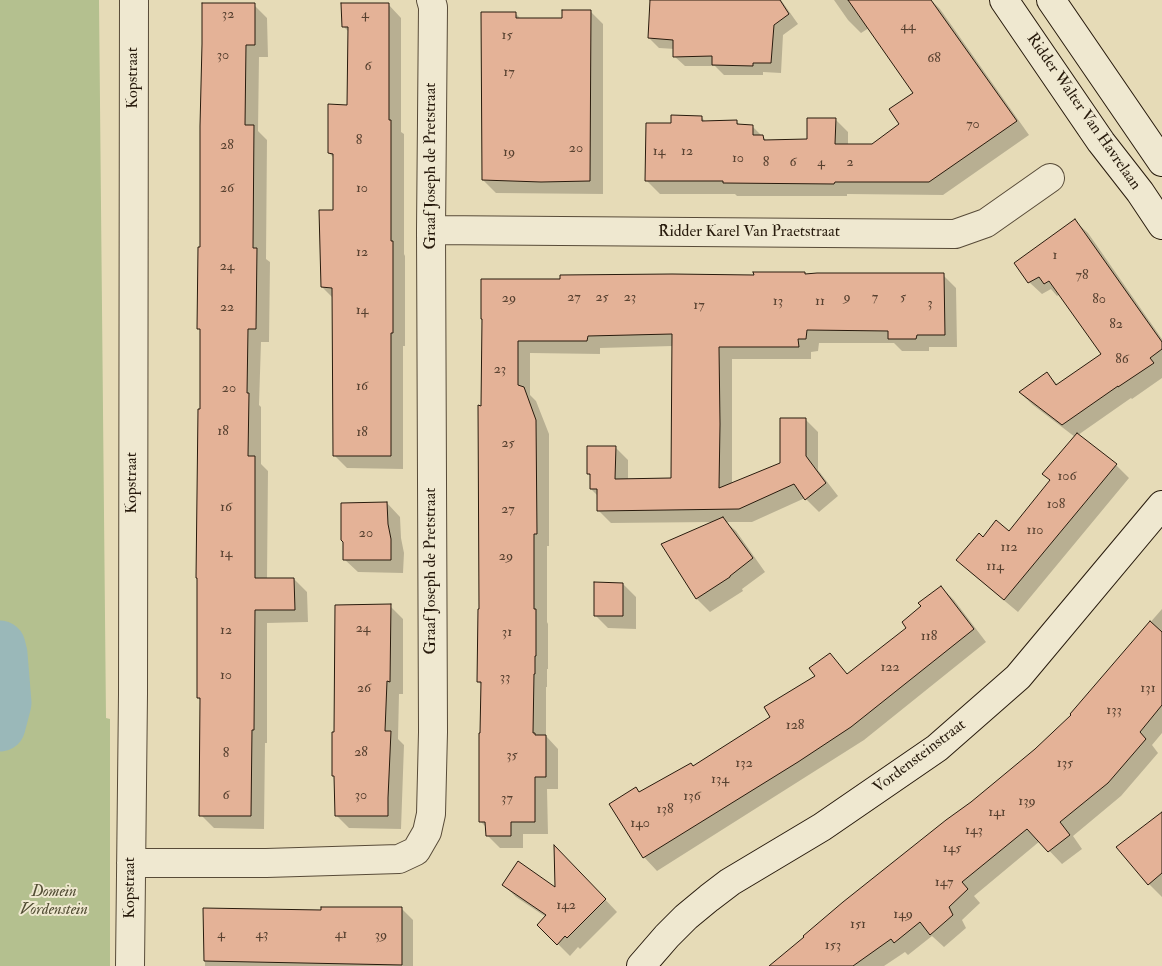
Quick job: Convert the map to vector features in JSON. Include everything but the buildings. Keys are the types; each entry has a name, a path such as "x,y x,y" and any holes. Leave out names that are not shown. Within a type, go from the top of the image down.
{"street":[{"name":"Kopstraat","path":"130,966 133,694 134,0"},
{"name":"Graaf Joseph de Pretstraat","path":"131,863 400,859 416,851 427,832 431,814 433,732 431,230 433,7 431,0"},
{"name":"Ridder Walter Van Havrelaan","path":"1004,0 1101,142 1140,192 1162,225"},
{"path":"1051,0 1162,162"},
{"name":"Ridder Karel Van Praetstraat","path":"431,230 955,234 986,223 1050,178"},
{"name":"Vordensteinstraat","path":"641,966 667,936 709,898 730,882 822,827 937,748 1018,677 1162,505"}],"green space":[{"name":"Domein Vordenstein","path":"0,0 99,0 106,718 110,719 110,966 0,966"}],"waterway":[{"path":"0,646 6,703 0,726"}]}
